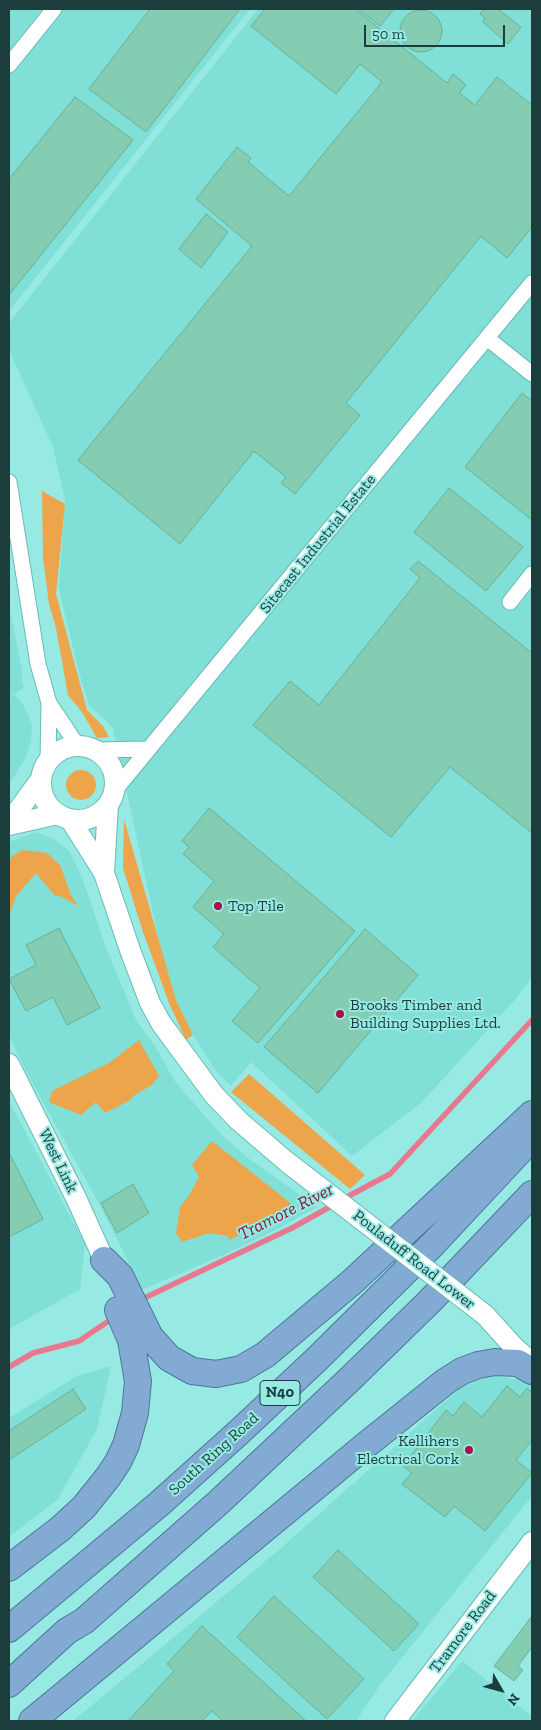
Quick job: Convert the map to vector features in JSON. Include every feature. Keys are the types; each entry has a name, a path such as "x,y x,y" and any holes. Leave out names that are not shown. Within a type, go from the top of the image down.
{"highway":[{"path":"104,1260 120,1276 150,1337 169,1358 192,1371 216,1374 241,1369 266,1355 352,1282 532,1114"},
{"name":"South Ring Road","path":"9,1629 159,1504 316,1360 433,1244 532,1138"},
{"name":"N40","path":"9,1684 67,1631 84,1621 205,1514 350,1380 430,1301 532,1194"},
{"path":"9,1568 60,1529 84,1507 118,1462 132,1430 138,1397 136,1360 131,1340 106,1284 104,1260"},
{"path":"32,1721 446,1381 462,1371 494,1362 518,1363 532,1371"},
{"path":"9,1614 159,1504"}],"street":[{"path":"9,65 54,9"},
{"name":"Sitecast Industrial Estate","path":"112,797 147,749 532,283"},
{"path":"487,338 532,374"},
{"name":"Pouladuff Road Lower","path":"9,482 38,664 49,703 77,746"},
{"path":"510,602 532,574"},
{"name":"Pouladuff Road Lower","path":"49,703 45,799 50,808 64,816 104,873 150,1002 161,1023 214,1095 239,1121 287,1162 485,1315 532,1345"},
{"path":"9,824 56,753 66,747 88,747 97,750 147,749"},
{"name":"Pouladuff Road Lower","path":"97,750 112,767 115,778 104,873"},
{"path":"9,824 64,816 80,820 91,818 101,812 112,797"},
{"name":"West Link","path":"9,1064 77,1200 104,1260"},
{"name":"Pouladuff Road Lower","path":"485,1315 514,1347 532,1363"},
{"name":"Tramore Road","path":"395,1721 532,1542"}],"shaded area":[{"path":"9,9 250,9 9,311"},
{"path":"258,9 532,9 532,977 514,1001 422,1102 352,1156 251,1062 231,1086 216,1071 193,1035 175,998 160,946 113,728 89,705 78,669 59,589 65,500 53,447 9,350 9,323"},
{"path":"42,491 65,504 56,594 87,710 103,726 109,737 97,738 82,712 68,695 56,628 49,604 43,558"},
{"path":"9,605 24,688 9,697"},
{"path":"15,695 29,716 32,726 31,741 27,755 9,785 9,698"},
{"path":"81,770 87,771 95,779 95,791 87,799 81,800 75,799 67,791 66,785 67,779 75,771"},
{"path":"124,819 176,1000 193,1035 186,1040 169,1003 143,932 123,868"},
{"path":"37,832 56,840 70,852 83,880 105,945 136,1020 153,1043 176,1083 221,1134 248,1158 317,1207 272,1232 139,1291 137,1280 103,1211 32,1082 9,1036 9,842"},
{"path":"23,850 47,853 60,865 71,895 78,906 58,895 55,896 36,873 16,896 9,916 9,862 12,856"},
{"path":"139,1040 159,1076 152,1085 136,1094 129,1101 105,1113 96,1102 81,1115 49,1102 52,1091 109,1063"},
{"path":"249,1074 365,1175 350,1189 231,1092"},
{"path":"9,1101 85,1244 80,1289 9,1329"},
{"path":"212,1141 293,1205 230,1240 228,1236 209,1233 182,1242 176,1233 180,1207 199,1177 192,1165"},
{"path":"111,1366 97,1429 58,1499 9,1537 9,1418 77,1376"},
{"path":"500,1376 529,1382 532,1385 532,1496 380,1685 356,1721 73,1721 280,1549 469,1380"},
{"path":"462,1661 532,1716 532,1721 412,1721"}],"building":[{"path":"150,9 240,9 146,132 89,89"},
{"path":"265,9 355,9 447,83 453,74 466,85 459,93 475,105 497,77 532,105 532,227 507,258 481,236 346,403 360,415 295,494 281,483 286,477 254,451 180,544 78,460 252,246 196,199 237,147 251,158 248,162 289,196 382,82 360,64 336,94 251,26"},
{"path":"358,9 394,9 380,26"},
{"path":"484,9 498,9 521,27 508,44 483,22 485,19 480,14"},
{"path":"425,10 433,13 439,19 442,31 439,43 433,49 417,52 409,49 403,43 400,27 403,19 409,13"},
{"path":"75,97 133,140 9,295 9,179"},
{"path":"206,214 228,232 201,268 179,249"},
{"path":"522,393 532,401 532,520 465,467"},
{"path":"449,488 523,547 486,591 414,532"},
{"path":"418,561 532,653 532,833 450,767 391,837 253,725 290,681 319,705 420,578 410,569"},
{"path":"209,808 355,931 258,1043 232,1021 260,988 213,947 224,934 193,907 214,881 183,854 189,847 182,841"},
{"path":"59,928 100,1008 67,1025 53,997 26,1011 9,979 36,965 26,945"},
{"path":"365,929 418,975 318,1093 264,1047"},
{"path":"9,1153 43,1219 9,1237"},
{"path":"133,1184 149,1213 117,1233 101,1203"},
{"name":"Kellihers Electrical Cork","path":"507,1386 520,1397 527,1388 532,1393 532,1440 516,1460 532,1473 485,1531 454,1506 445,1517 402,1484 412,1473 403,1466 446,1410 453,1416 464,1402 482,1417"},
{"path":"73,1389 86,1409 9,1460 9,1431"},
{"path":"338,1550 419,1624 394,1651 313,1577"},
{"path":"274,1596 364,1679 327,1719 237,1637"},
{"path":"532,1616 532,1647 518,1666 523,1670 514,1681 494,1666"},
{"path":"202,1626 306,1721 223,1721 212,1711 202,1721 128,1721 174,1671 167,1664"}],"waterway":[{"name":"Tramore River","path":"343,1199 390,1174 532,1020"},
{"name":"Tramore River","path":"140,1300 292,1228 335,1204"},
{"name":"Tramore River","path":"9,1367 33,1353 79,1341 113,1318"}],"place":[{"name":"Top Tile","path":"218,906"},
{"name":"Brooks Timber and Building Supplies Ltd.","path":"340,1014"},
{"name":"Kellihers Electrical Cork","path":"469,1450"}]}
